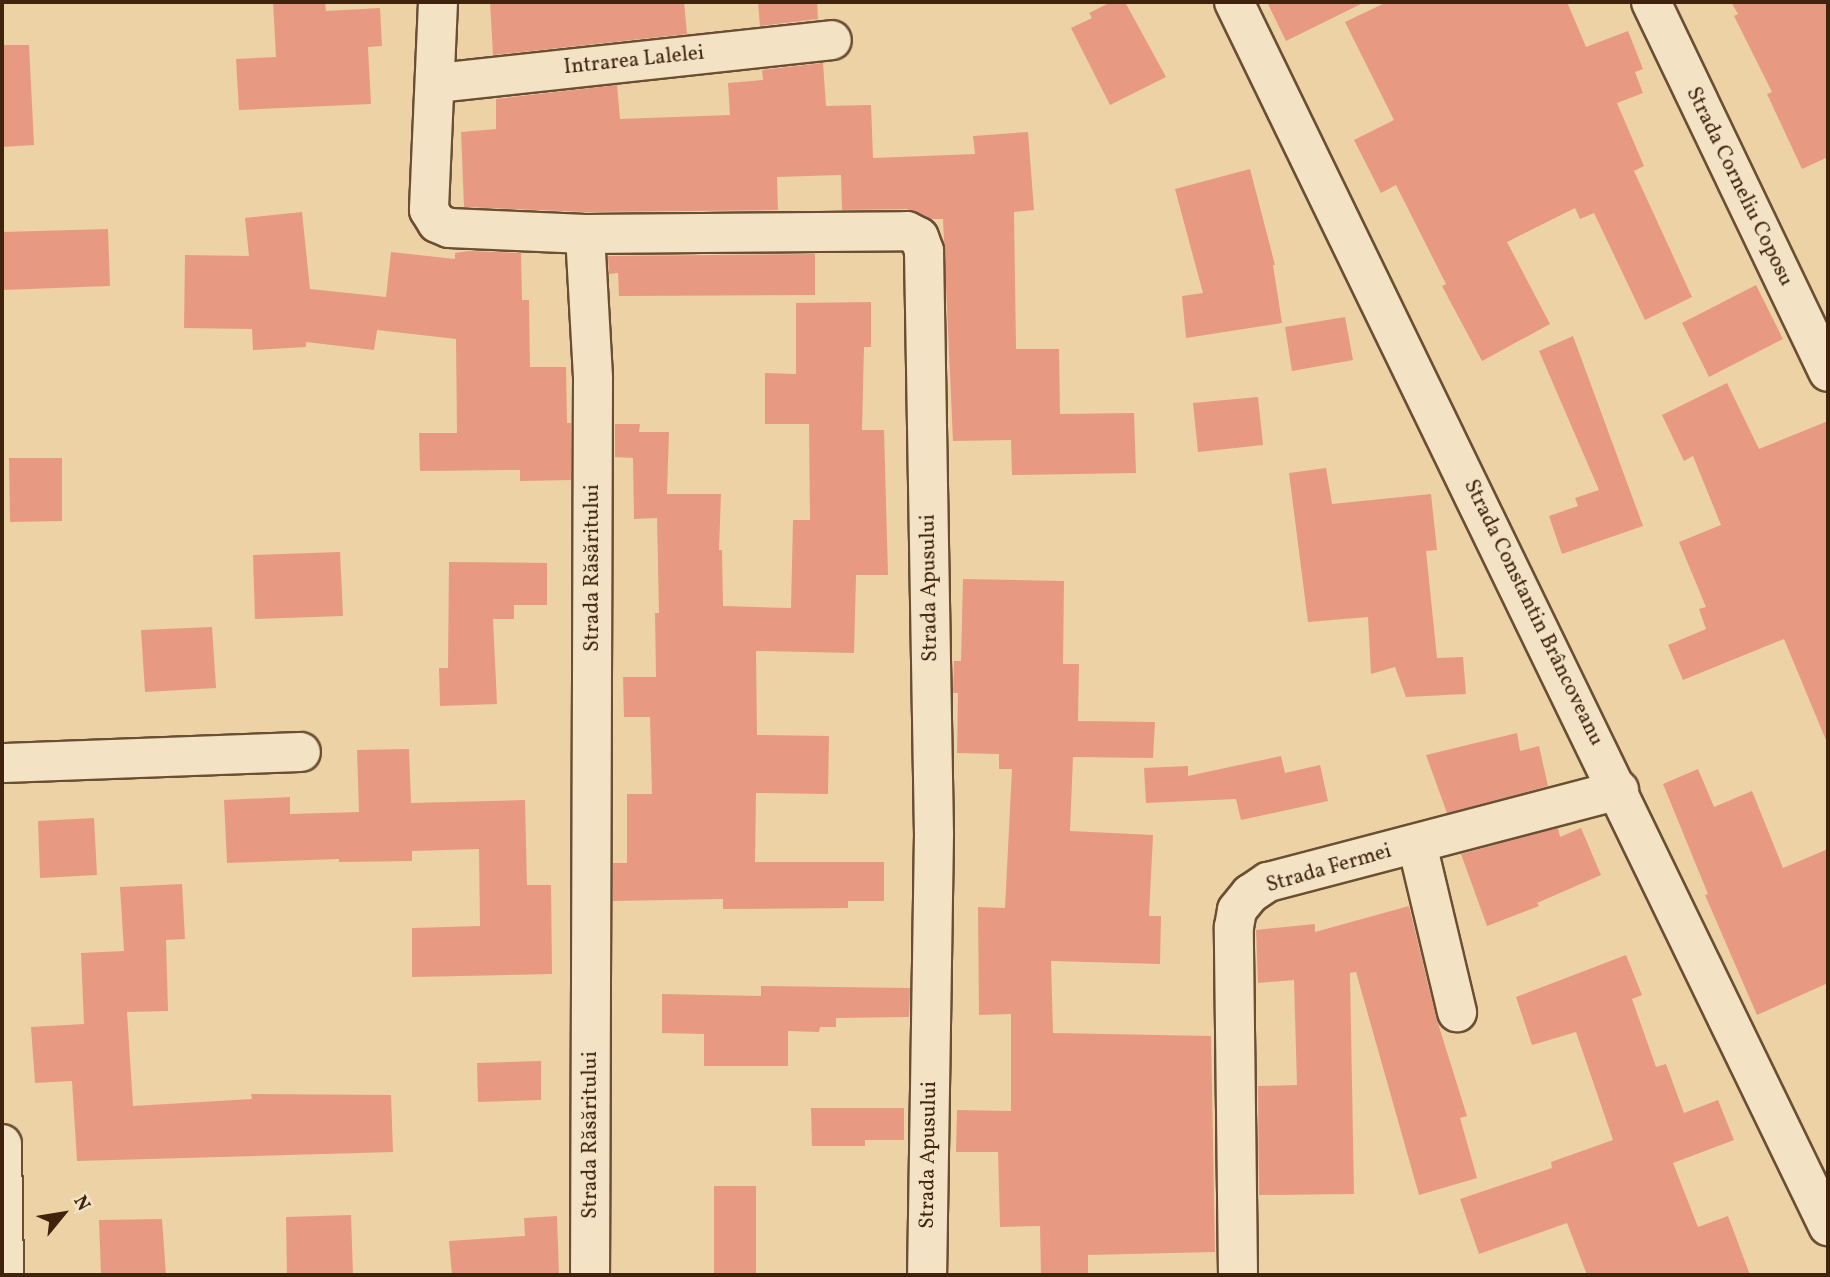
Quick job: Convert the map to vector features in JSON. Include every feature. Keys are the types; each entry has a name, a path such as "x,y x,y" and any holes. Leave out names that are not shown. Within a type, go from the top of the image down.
{"street":[{"path":"438,2 437,83 429,210 438,223 449,228 585,234"},
{"name":"Strada Constantin Brâncoveanu","path":"1234,2 1619,790 1828,1226"},
{"name":"Strada Corneliu Coposu","path":"1651,2 1828,372"},
{"name":"Intrarea Lalelei","path":"437,83 832,40"},
{"name":"Strada Apusului","path":"585,234 907,231 919,237 924,265 934,834 927,1275"},
{"name":"Strada Răsăritului","path":"585,234 593,379 590,1275"},
{"path":"2,763 301,752"},
{"name":"Strada Fermei","path":"1238,1275 1234,927 1237,910 1250,894 1268,882 1619,790"},
{"path":"1417,844 1457,1012"},
{"path":"2,1144 4,1275"}],"building":[{"path":"273,2 325,2 326,11 380,8 382,46 368,47 371,104 239,110 236,59 276,57"},
{"path":"490,2 684,2 687,34 493,55"},
{"path":"758,2 817,2 818,19 760,26"},
{"path":"1111,2 1125,2 1166,77 1110,105 1071,28 1092,18 1089,13"},
{"path":"1267,2 1365,2 1286,41"},
{"path":"1387,2 1567,2 1586,47 1628,31 1643,69 1635,72 1643,93 1617,103 1644,166 1634,171 1692,297 1645,320 1594,213 1580,219 1575,208 1507,242 1550,324 1482,361 1442,286 1446,284 1396,185 1381,193 1354,140 1394,120 1345,22"},
{"path":"1731,2 1828,2 1828,157 1802,169 1767,94 1772,92 1734,16 1738,14"},
{"path":"2,45 29,45 34,145 2,147"},
{"path":"823,63 826,106 871,105 873,158 975,154 973,136 1028,132 1034,210 1014,212 1016,349 1059,349 1060,414 1134,413 1136,473 1012,475 1011,440 953,441 943,219 930,219 907,209 842,210 841,175 777,177 778,210 585,212 464,207 461,132 496,129 496,99 617,85 620,119 730,115 728,83 763,80 762,70"},
{"path":"1250,169 1275,265 1282,323 1186,338 1182,296 1203,293 1175,189"},
{"path":"302,212 310,289 386,297 391,252 455,259 455,253 468,251 521,253 522,300 529,300 530,367 566,367 567,423 571,423 571,480 520,481 520,470 420,471 419,433 457,433 456,339 377,330 374,350 306,342 306,347 253,350 252,329 184,328 185,255 249,256 245,218"},
{"path":"108,229 110,286 2,290 2,232"},
{"path":"815,254 815,295 619,296 618,273 609,274 608,256"},
{"path":"1756,285 1783,339 1709,377 1682,323"},
{"path":"871,302 871,347 864,347 862,430 884,430 888,575 856,575 854,653 756,651 757,735 829,736 828,794 756,793 755,862 884,862 884,901 848,901 848,908 723,909 723,899 613,901 613,863 627,863 627,794 652,794 650,717 624,717 623,677 656,677 655,613 659,613 657,518 634,519 633,458 615,457 615,424 640,424 639,432 669,432 667,494 721,494 719,550 722,550 723,606 791,608 793,520 810,520 809,424 765,424 765,373 796,374 796,303"},
{"path":"1345,317 1353,360 1292,371 1285,327"},
{"path":"1573,336 1643,526 1562,554 1549,516 1578,506 1575,498 1599,490 1539,351"},
{"path":"1727,383 1759,449 1828,421 1828,745 1784,639 1683,680 1668,645 1706,629 1699,609 1706,607 1679,542 1721,525 1693,456 1684,461 1662,415"},
{"path":"1258,397 1263,445 1198,452 1193,403"},
{"path":"9,458 62,458 62,521 10,522"},
{"path":"1326,468 1332,504 1431,494 1437,550 1426,551 1437,658 1463,657 1466,694 1406,697 1395,667 1371,674 1368,617 1308,622 1289,473"},
{"path":"340,552 343,616 255,619 253,555"},
{"path":"449,562 547,563 547,605 514,605 514,619 493,619 497,704 440,706 439,668 448,668"},
{"path":"963,579 1064,581 1063,664 1079,664 1078,721 1155,722 1153,758 1073,757 1070,831 1153,835 1149,916 1161,916 1160,964 1051,961 1053,1033 1211,1036 1215,1252 1088,1255 1088,1275 1041,1275 1040,1226 1000,1227 998,1152 956,1152 957,1110 1011,1111 1011,1014 979,1015 978,907 1005,908 1012,769 999,769 999,754 957,753 958,693 953,693 954,661 961,661"},
{"path":"212,627 216,688 145,692 141,630"},
{"path":"1517,733 1520,751 1539,746 1548,786 1447,813 1426,755"},
{"path":"409,749 411,803 525,800 527,885 551,885 552,974 412,977 412,928 480,926 479,849 412,851 412,861 339,862 339,859 227,863 224,800 290,797 290,814 359,812 357,750"},
{"path":"1281,756 1285,773 1320,765 1328,801 1241,820 1236,799 1146,803 1144,768 1188,766 1188,776"},
{"path":"1698,769 1714,807 1752,791 1783,868 1828,849 1828,983 1757,1015 1705,895 1708,894 1663,784"},
{"path":"94,818 97,875 40,878 38,821"},
{"path":"1558,828 1560,837 1581,828 1601,875 1537,903 1539,906 1487,926 1461,854"},
{"path":"182,884 185,939 166,940 168,1011 127,1012 133,1106 252,1099 251,1094 391,1095 393,1152 77,1161 72,1081 35,1083 31,1027 84,1024 81,953 124,951 120,887"},
{"path":"1409,906 1436,1017 1467,1116 1460,1118 1477,1178 1419,1195 1356,972 1350,973 1354,1194 1259,1195 1258,1086 1297,1085 1294,980 1258,983 1256,930 1315,924 1315,932"},
{"path":"1626,955 1642,995 1632,999 1656,1067 1666,1064 1684,1113 1718,1100 1734,1140 1673,1163 1698,1227 1728,1216 1750,1275 1587,1275 1567,1223 1479,1254 1460,1199 1552,1168 1551,1162 1613,1140 1576,1032 1532,1045 1516,997"},
{"path":"761,986 910,988 909,1017 836,1018 836,1027 820,1027 819,1032 788,1031 788,1066 704,1066 704,1034 662,1033 662,994 761,996"},
{"path":"541,1061 541,1100 478,1102 477,1063"},
{"path":"811,1108 904,1108 904,1140 865,1140 865,1146 812,1146"},
{"path":"714,1186 756,1186 756,1275 714,1275"},
{"path":"351,1215 353,1275 287,1275 286,1217"},
{"path":"557,1216 559,1275 452,1275 449,1241 525,1236 524,1218"},
{"path":"162,1219 166,1275 101,1275 99,1220"}]}
